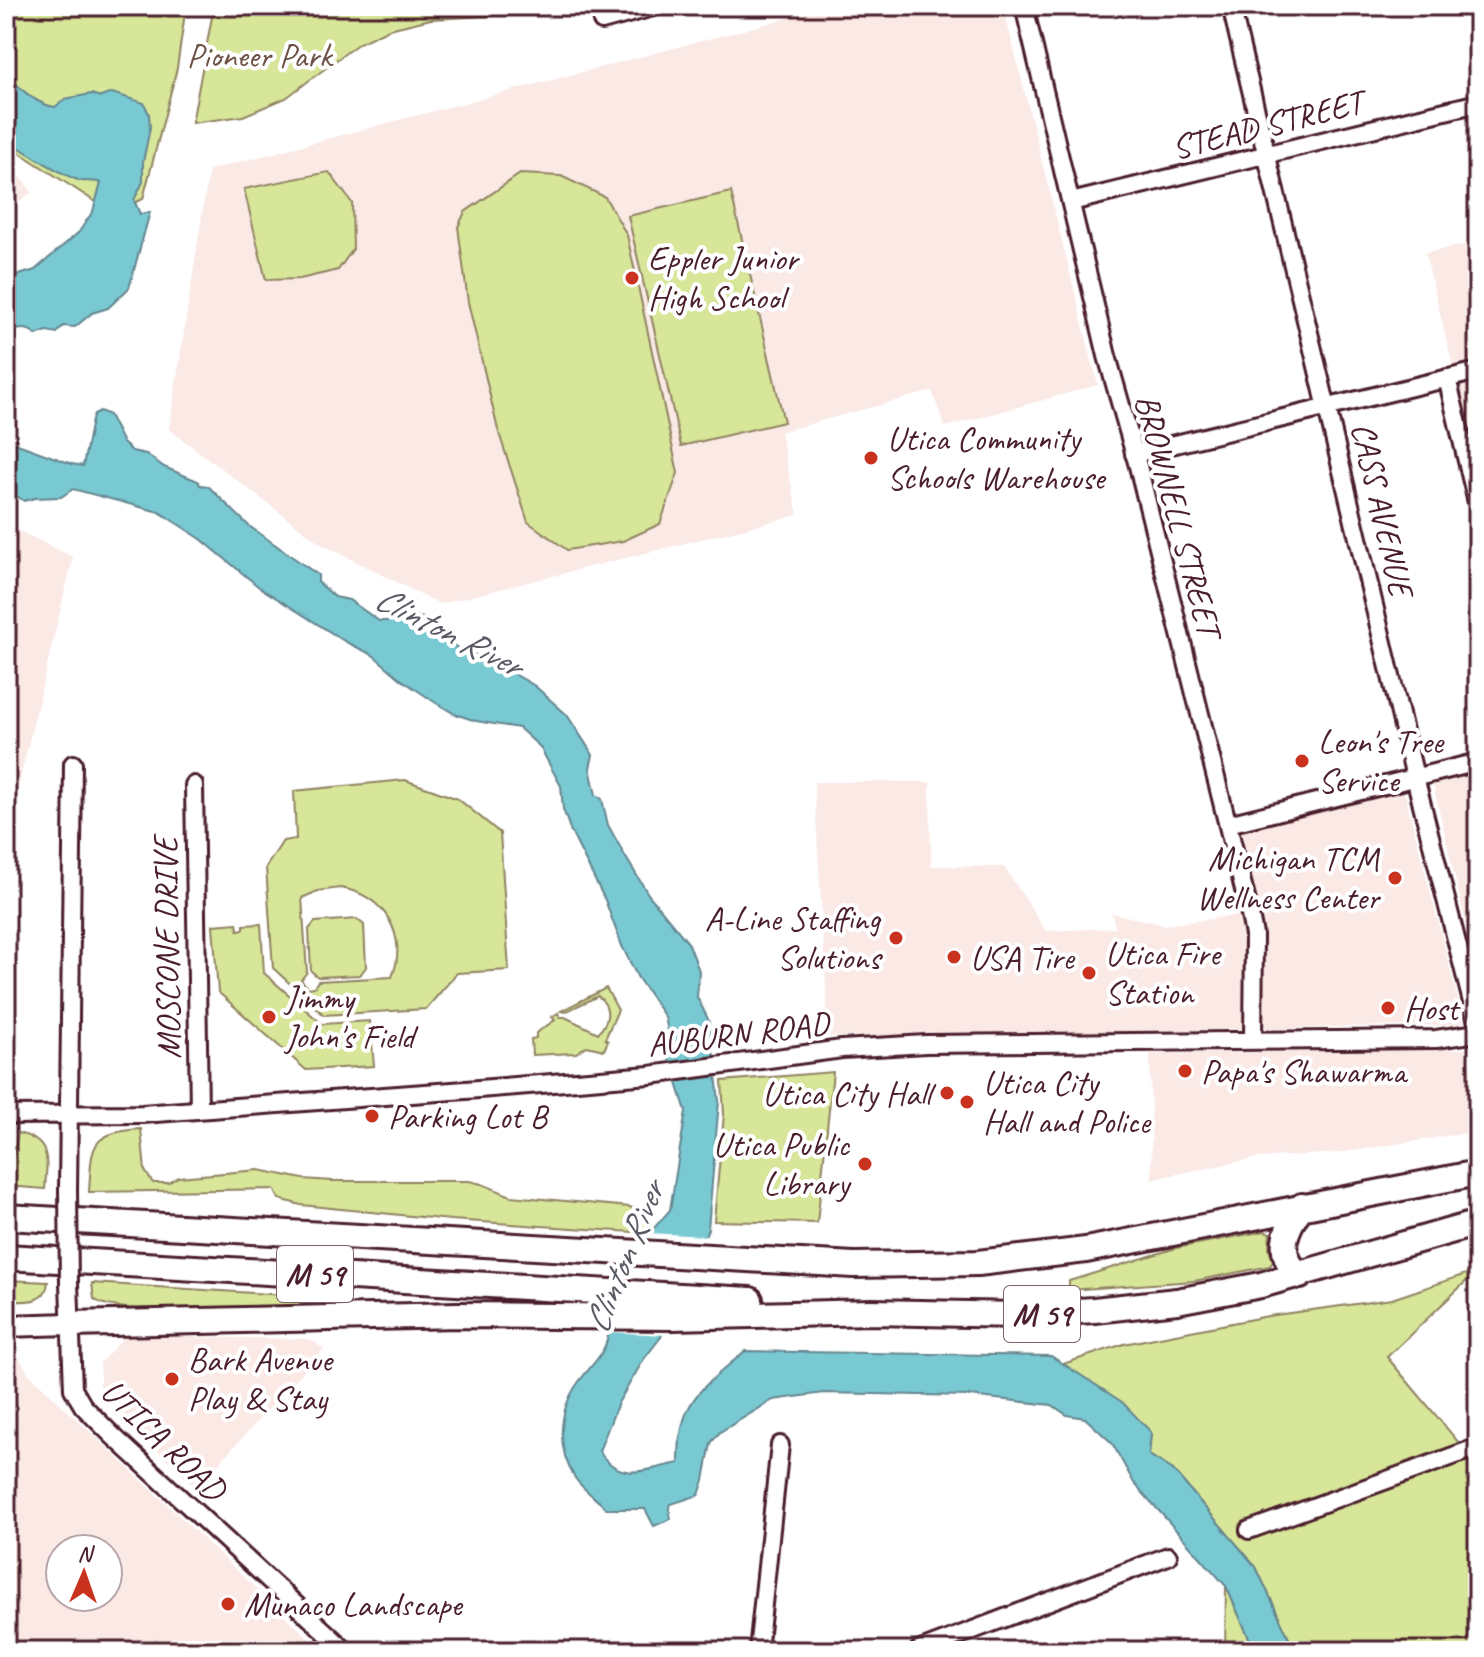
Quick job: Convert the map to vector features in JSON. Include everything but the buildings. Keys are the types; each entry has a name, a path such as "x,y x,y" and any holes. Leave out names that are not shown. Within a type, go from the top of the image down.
{"highway":[{"name":"M 59","path":"6,1217 854,1265 978,1263 1112,1246 1478,1173"},
{"path":"1300,1276 1288,1263 1283,1243 1286,1231 1302,1206"},
{"name":"M 59","path":"6,1257 623,1293 677,1307 990,1315 1094,1310 1188,1299 1300,1276 1478,1223"},
{"path":"70,1324 497,1314 613,1317 677,1307"}],"main road":[{"path":"6,1326 70,1324"}],"street":[{"path":"602,21 657,6"},
{"name":"BROWNELL STREET","path":"1024,6 1109,364 1254,935 1253,1041"},
{"name":"CASS AVENUE","path":"1231,6 1415,777 1478,1026"},
{"name":"STEAD STREET","path":"1071,202 1478,103"},
{"path":"1134,454 1478,371"},
{"path":"1447,378 1478,507"},
{"path":"1228,824 1478,762"},
{"name":"UTICA ROAD","path":"73,764 68,1190 71,1378 76,1398 346,1651"},
{"name":"MOSCONE DRIVE","path":"194,785 199,1109"},
{"name":"AUBURN ROAD","path":"6,1115 142,1114 650,1075 842,1049 926,1044 1436,1039 1478,1033"},
{"path":"758,1651 780,1445"},
{"path":"1249,1530 1478,1447"},
{"path":"918,1651 1168,1556"}],"shaded area":[{"name":"Eppler Junior High School","path":"835,6 1003,6 1098,385 945,427 932,391 780,432 798,515 440,604 320,543 169,429 209,170"},
{"path":"6,158 32,192 6,212"},
{"path":"1478,242 1478,467 1425,253"},
{"path":"6,525 73,557 6,838"},
{"path":"1478,771 1478,976 1433,784"},
{"path":"814,782 930,782 931,866 1004,867 1046,931 1115,928 1112,913 1164,925 1256,913 1235,833 1403,787 1464,1022 1450,1025 829,1037"},
{"path":"1465,1049 1478,1092 1478,1126 1467,1133 1338,1153 1257,1158 1152,1179 1150,1054"},
{"path":"125,1336 309,1339 324,1349 196,1488 110,1403 100,1385 100,1363"},
{"path":"6,1351 16,1352 29,1374 322,1651 6,1651"}],"green space":[{"path":"6,6 186,6 177,68 143,199 111,212 6,144"},
{"name":"Pioneer Park","path":"214,6 539,6 489,16 431,19 389,29 359,43 286,98 243,116 192,123"},
{"path":"329,172 352,203 353,249 338,270 300,279 266,280 244,189"},
{"path":"520,174 561,176 605,197 627,235 678,473 660,524 623,541 567,550 528,522 498,430 468,302 458,227 465,212"},
{"path":"731,192 784,422 681,446 628,216"},
{"path":"405,780 458,799 500,833 509,970 457,973 426,1009 324,1015 273,968 266,867 283,841 296,839 294,791","holes":["340,888 356,892 380,908 395,932 397,947 392,977 318,981 314,987 308,988 301,980 307,972 302,898 318,891"]},
{"path":"357,919 364,925 366,967 360,975 318,977 311,971 309,929 315,922"},
{"path":"237,923 238,930 244,929 244,925 261,924 264,973 322,1024 370,1021 371,1038 366,1038 366,1042 372,1043 374,1066 306,1070 218,992 213,925"},
{"path":"606,988 618,1010 605,1039 608,1041 604,1050 587,1046 576,1053 532,1055 531,1039 555,1020 552,1017 558,1013 560,1017 598,1033 605,1024 607,1014 598,996 565,1012 561,1011"},
{"path":"833,1072 817,1223 714,1221 724,1114 722,1081"},
{"path":"141,1129 145,1171 153,1183 168,1183 178,1177 259,1170 332,1181 469,1181 511,1196 630,1207 644,1217 648,1233 451,1220 301,1205 279,1199 274,1189 89,1192 91,1163 97,1144 111,1134"},
{"path":"18,1133 37,1141 45,1153 45,1189 7,1186"},
{"path":"1265,1231 1270,1233 1269,1249 1273,1261 1270,1266 1194,1281 1069,1290 1069,1281 1176,1248"},
{"path":"1478,1270 1387,1357 1473,1464 1478,1462 1478,1651 1295,1651 1256,1567 1173,1470 1149,1455 1151,1432 1100,1388 1063,1364 1124,1344 1268,1316 1392,1299"},
{"path":"6,1280 48,1282 39,1298 6,1301"},
{"path":"92,1283 311,1296 310,1306 132,1309 94,1299"},
{"path":"1226,1586 1255,1651 1225,1651"}],"water":[{"path":"6,73 28,94 48,106 55,107 65,99 91,94 101,97 112,93 144,103 149,114 143,182 134,200 140,214 150,212 129,288 108,308 92,313 75,327 63,326 57,333 47,331 36,335 22,329 6,333 6,279 35,270 79,232 93,211 101,183 66,175 7,139"},
{"path":"100,411 109,415 123,443 132,451 146,454 164,467 208,486 249,526 318,575 318,582 335,597 349,600 379,621 387,621 401,613 427,619 457,648 492,661 535,686 567,715 593,755 590,768 596,795 602,799 608,825 648,894 689,944 699,971 697,997 711,1031 719,1101 708,1229 661,1337 618,1403 599,1451 607,1461 616,1468 635,1472 679,1463 683,1424 695,1398 745,1351 1051,1356 1122,1402 1151,1432 1149,1455 1173,1470 1256,1567 1295,1651 1255,1651 1226,1586 1134,1483 1112,1443 1085,1418 1067,1415 1052,1405 969,1396 824,1393 773,1400 720,1432 711,1443 699,1495 671,1504 671,1519 654,1526 645,1509 607,1509 582,1486 569,1466 562,1442 566,1405 603,1349 654,1228 670,1210 686,1111 669,1058 670,1041 665,1017 638,978 622,946 605,900 571,832 563,809 561,786 540,747 519,728 476,721 436,703 373,655 346,642 259,587 201,539 159,512 73,489 61,497 24,501 6,489 6,443 15,443 83,466 92,420 94,414"}],"pier":[{"path":"648,1233 707,1236 665,1335 606,1332"}],"place":[{"name":"Eppler Junior High School","path":"632,278"},
{"name":"Utica Community Schools Warehouse","path":"871,458"},
{"name":"Leon's Tree Service","path":"1302,761"},
{"name":"Michigan TCM Wellness Center","path":"1395,878"},
{"name":"A-Line Staffing Solutions","path":"896,938"},
{"name":"USA Tire","path":"954,957"},
{"name":"Utica Fire Station","path":"1089,973"},
{"name":"Host","path":"1388,1008"},
{"name":"Jimmy John's Field","path":"269,1017"},
{"name":"Papa's Shawarma","path":"1185,1071"},
{"name":"Utica City Hall","path":"947,1093"},
{"name":"Utica City Hall and Police","path":"967,1102"},
{"name":"Parking Lot B","path":"372,1116"},
{"name":"Utica Public Library","path":"865,1164"},
{"name":"Bark Avenue Play & Stay","path":"172,1379"},
{"name":"Munaco Landscape","path":"228,1604"}],"water label":[{"name":"Clinton River","path":"449,630"},
{"name":"Clinton River","path":"623,1257"}]}
